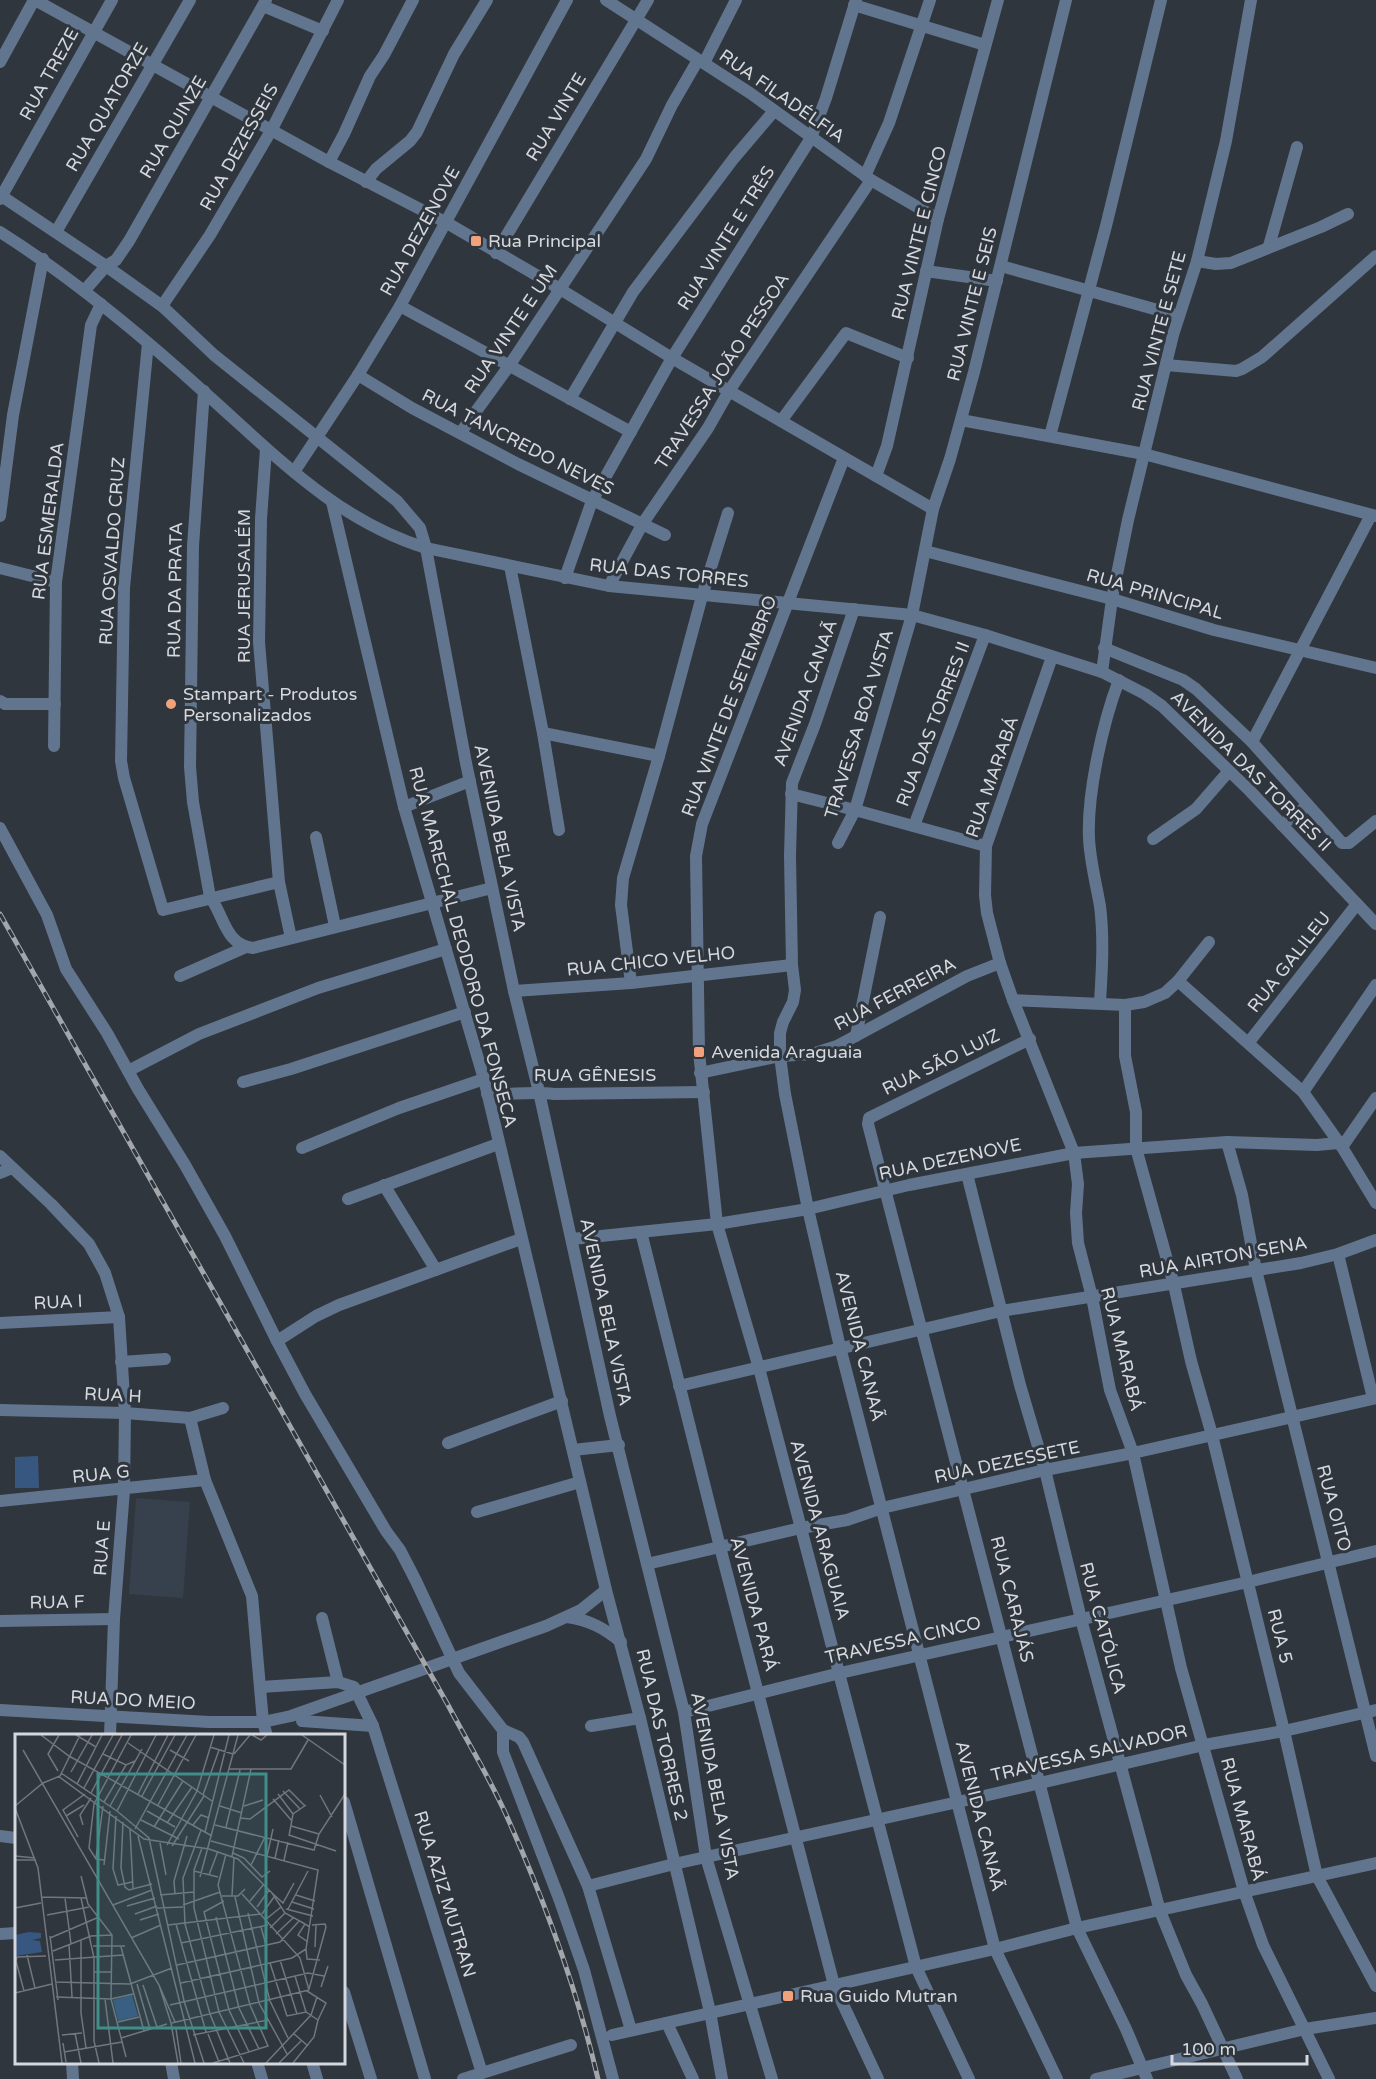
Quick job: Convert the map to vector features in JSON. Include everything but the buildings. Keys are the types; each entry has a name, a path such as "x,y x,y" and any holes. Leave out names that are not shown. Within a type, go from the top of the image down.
{"street":[{"path":"0,62 34,0 366,182 447,223 672,358 933,509"},
{"name":"RUA TREZE","path":"1,197 112,0"},
{"name":"RUA QUATORZE","path":"56,232 190,0"},
{"name":"RUA DEZESSEIS","path":"162,306 200,252 272,129 338,0"},
{"path":"329,162 370,76 384,55 413,0"},
{"path":"366,182 376,169 410,141 417,132 454,54 487,0"},
{"name":"RUA DEZENOVE","path":"294,472 400,306 567,0"},
{"name":"RUA FILADÉLFIA","path":"606,0 774,111 868,178 938,219"},
{"name":"RUA VINTE","path":"496,253 635,18 648,0"},
{"name":"RUA VINTE E UM","path":"461,432 509,366 646,159 672,105 701,62 736,0"},
{"name":"TRAVESSA JOÃO PESSOA","path":"609,586 643,523 708,428 729,391 868,178 930,0"},
{"name":"RUA VINTE E CINCO","path":"876,476 887,446 938,219 999,0"},
{"name":"RUA VINTE E SEIS","path":"912,615 933,509 961,420 1066,0"},
{"path":"1050,436 1106,226 1161,0"},
{"name":"RUA VINTE E SETE","path":"1102,672 1112,599 1144,454 1179,316 1197,261 1226,141 1251,0"},
{"path":"855,2 921,26 985,45"},
{"name":"RUA VINTE E TRÊS","path":"565,578 592,501 672,358 811,138 826,98 855,2"},
{"path":"265,3 323,31"},
{"name":"RUA QUINZE","path":"85,290 106,266 116,260 129,241 265,3"},
{"path":"570,399 633,292 712,186 774,111"},
{"path":"1269,246 1297,147"},
{"name":"AVENIDA BELA VISTA","path":"1,197 56,232 162,306 214,355 397,501 420,528 426,548 470,781 514,991 539,1092 610,1416 684,1712 706,1857 772,2079"},
{"path":"1197,261 1224,264 1242,259 1348,214"},
{"name":"RUA DAS TORRES","path":"0,232 43,259 85,290 204,391 266,449 332,502 370,526 405,542 609,586 912,615"},
{"path":"1166,365 1236,371 1242,369 1262,357 1376,256"},
{"path":"0,516 13,415 43,259"},
{"path":"1001,266 1179,316"},
{"path":"926,272 997,281"},
{"name":"RUA ESMERALDA","path":"54,746 56,582 91,325 101,304"},
{"path":"400,306 631,432"},
{"path":"781,421 846,333 908,358"},
{"name":"RUA OSVALDO CRUZ","path":"148,343 124,588 121,761 131,806 162,908 167,910 210,897"},
{"name":"RUA TANCREDO NEVES","path":"358,375 412,408 518,464 665,535"},
{"name":"RUA DA PRATA","path":"204,391 193,546 190,767 193,802 210,897 216,904 226,930 249,947"},
{"path":"961,420 1144,454 1374,515 1252,742"},
{"name":"RUA JERUSALÉM","path":"266,449 261,519 259,642 279,882 291,938"},
{"name":"RUA VINTE DE SETEMBRO","path":"697,976 696,856 702,824 844,458"},
{"name":"RUA MARECHAL DEODORO DA FONSECA","path":"332,502 404,807 484,1079 562,1401"},
{"path":"631,983 621,905 622,884 702,596 728,513"},
{"name":"RUA PRINCIPAL","path":"925,551 1112,599 1214,630 1376,668"},
{"path":"510,566 543,733 559,830"},
{"path":"0,568 56,582"},
{"name":"AVENIDA CANAÃ","path":"854,609 811,734 793,777 791,794 792,965 795,990 794,1002 780,1033 780,1056 785,1094 808,1209 840,1347 995,1948 1057,2079"},
{"name":"AVENIDA DAS TORRES II","path":"912,615 985,635 1102,672 1145,694 1162,706 1250,791 1376,924"},
{"name":"TRAVESSA BOA VISTA","path":"838,843 855,810 912,615"},
{"name":"RUA DAS TORRES II","path":"914,826 985,635"},
{"path":"1104,648 1183,680 1196,689 1252,742 1344,843 1348,843 1376,821"},
{"name":"RUA MARABÁ","path":"1052,657 986,846 985,895 1000,963 1074,1153 1078,1184 1076,1225 1110,1390 1133,1453 1181,1668 1244,1891 1263,1945 1329,2079"},
{"path":"1100,1002 1101,922 1089,837 1092,788 1104,727 1119,680"},
{"path":"0,701 5,704 55,704"},
{"path":"543,733 659,756"},
{"path":"1153,839 1196,808 1229,771"},
{"path":"404,807 470,781"},
{"path":"791,794 986,846"},
{"path":"1282,825 1308,805"},
{"path":"0,828 47,915 66,969 107,1033 225,1236 305,1394 386,1531 400,1550 459,1673 503,1730 519,1737 523,1742 588,1886 631,2030"},
{"path":"316,837 334,926"},
{"path":"210,897 279,882"},
{"path":"180,976 249,947 492,888"},
{"name":"RUA GALILEU","path":"1249,1042 1357,904"},
{"path":"856,1036 880,917"},
{"path":"1013,1000 1100,1002 1125,1005 1154,999 1179,981 1209,942"},
{"path":"128,1071 199,1034 318,988 446,949"},
{"name":"RUA FERREIRA","path":"700,1073 780,1056 812,1054 837,1046 967,976 1000,963"},
{"name":"RUA CHICO VELHO","path":"514,991 631,983 792,965"},
{"name":"AVENIDA ARAGUAIA","path":"697,976 700,1073 704,1092 717,1224 759,1368 916,1966 969,2079"},
{"path":"1179,981 1304,1092 1374,1195"},
{"path":"1304,1092 1376,985"},
{"name":"RUA 5","path":"1125,1005 1125,1056 1136,1112 1136,1148 1212,1435 1317,1876 1376,1986"},
{"path":"243,1082 291,1069 465,1012"},
{"name":"RUA SÃO LUIZ","path":"869,1118 1030,1039"},
{"path":"302,1148 399,1108 484,1079"},
{"name":"RUA GÊNESIS","path":"487,1094 704,1092"},
{"path":"1340,1145 1376,1098"},
{"name":"RUA CARAJÁS","path":"869,1118 871,1137 879,1158 893,1222 1003,1636 1077,1928 1126,2029 1144,2074"},
{"name":"RUA DEZENOVE","path":"572,1239 717,1224 808,1209 1074,1153 1227,1142 1340,1145"},
{"name":"RUA OITO","path":"1227,1142 1242,1195 1256,1270 1312,1498 1371,1711 1376,1756"},
{"path":"348,1199 498,1144"},
{"name":"RUA E","path":"0,1156 6,1170 51,1204 89,1245 105,1273 119,1317 125,1413 124,1490 114,1619 110,1734"},
{"name":"RUA CATÓLICA","path":"967,1174 1020,1385 1045,1470 1081,1619 1160,1911 1186,1975 1237,2079"},
{"path":"384,1185 436,1270"},
{"name":"AVENIDA PARÁ","path":"641,1232 720,1548 834,1985 878,2079"},
{"path":"277,1341 316,1316 339,1305 521,1239"},
{"name":"RUA AIRTON SENA","path":"679,1386 1001,1311 1301,1263 1338,1254 1376,1240"},
{"path":"1338,1254 1374,1398"},
{"name":"RUA I","path":"0,1323 119,1317"},
{"path":"121,1362 165,1359"},
{"name":"RUA DEZESSETE","path":"647,1564 801,1528 847,1520 882,1508 1045,1470 1293,1418 1374,1398"},
{"path":"448,1443 562,1401"},
{"name":"RUA DAS TORRES 2","path":"562,1401 710,2012 722,2079"},
{"name":"RUA H","path":"0,1410 125,1413 190,1418 223,1408"},
{"path":"190,1418 205,1480 252,1596 263,1722 266,1734"},
{"path":"573,1450 619,1445"},
{"name":"RUA G","path":"0,1501 205,1480"},
{"path":"477,1512 580,1482"},
{"name":"TRAVESSA CINCO","path":"684,1712 920,1654 1166,1601 1376,1551"},
{"path":"296,1719 546,1626 581,1610 606,1590"},
{"path":"567,1617 597,1624 621,1642"},
{"path":"261,1687 338,1682 322,1618"},
{"name":"RUA F","path":"0,1621 114,1619"},
{"name":"RUA AZIZ MUTRAN","path":"338,1682 354,1687 373,1726 482,2073"},
{"name":"RUA DO MEIO","path":"0,1710 209,1722 263,1722 296,1719"},
{"name":"TRAVESSA SALVADOR","path":"588,1886 674,1864 795,1839 1204,1745 1284,1731 1371,1711"},
{"path":"591,1726 640,1718"},
{"path":"296,1719 373,1726"},
{"path":"320,1722 323,1734"},
{"path":"503,1730 503,1752 584,1970 613,2079"},
{"path":"345,1805 425,2079"},
{"path":"0,1836 15,1838"},
{"path":"612,2035 1077,1928 1376,1863"},
{"path":"0,1934 15,1933"},
{"path":"345,1995 371,2079"},
{"path":"1096,2079 1144,2074 1222,2048 1305,2029 1376,2018"},
{"path":"667,2023 693,2079"},
{"path":"463,2079 571,2046"},
{"path":"72,2064 73,2079"},
{"path":"171,2064 174,2079"},
{"path":"258,2064 262,2079"},
{"path":"313,2064 317,2079"},
{"path":"504,2066 511,2079"}],"shaded area":[{"path":"38,1456 39,1488 15,1488 15,1457"},
{"path":"136,1498 190,1502 183,1598 129,1594"}],"railway":[{"path":"0,914 494,1790 548,1915 580,2012 598,2079"}],"place":[{"name":"Rua Principal","path":"476,241"},
{"name":"Stampart - Produtos Personalizados","path":"171,704"},
{"name":"Avenida Araguaia","path":"699,1052"},
{"name":"Rua Guido Mutran","path":"788,1996"}]}
